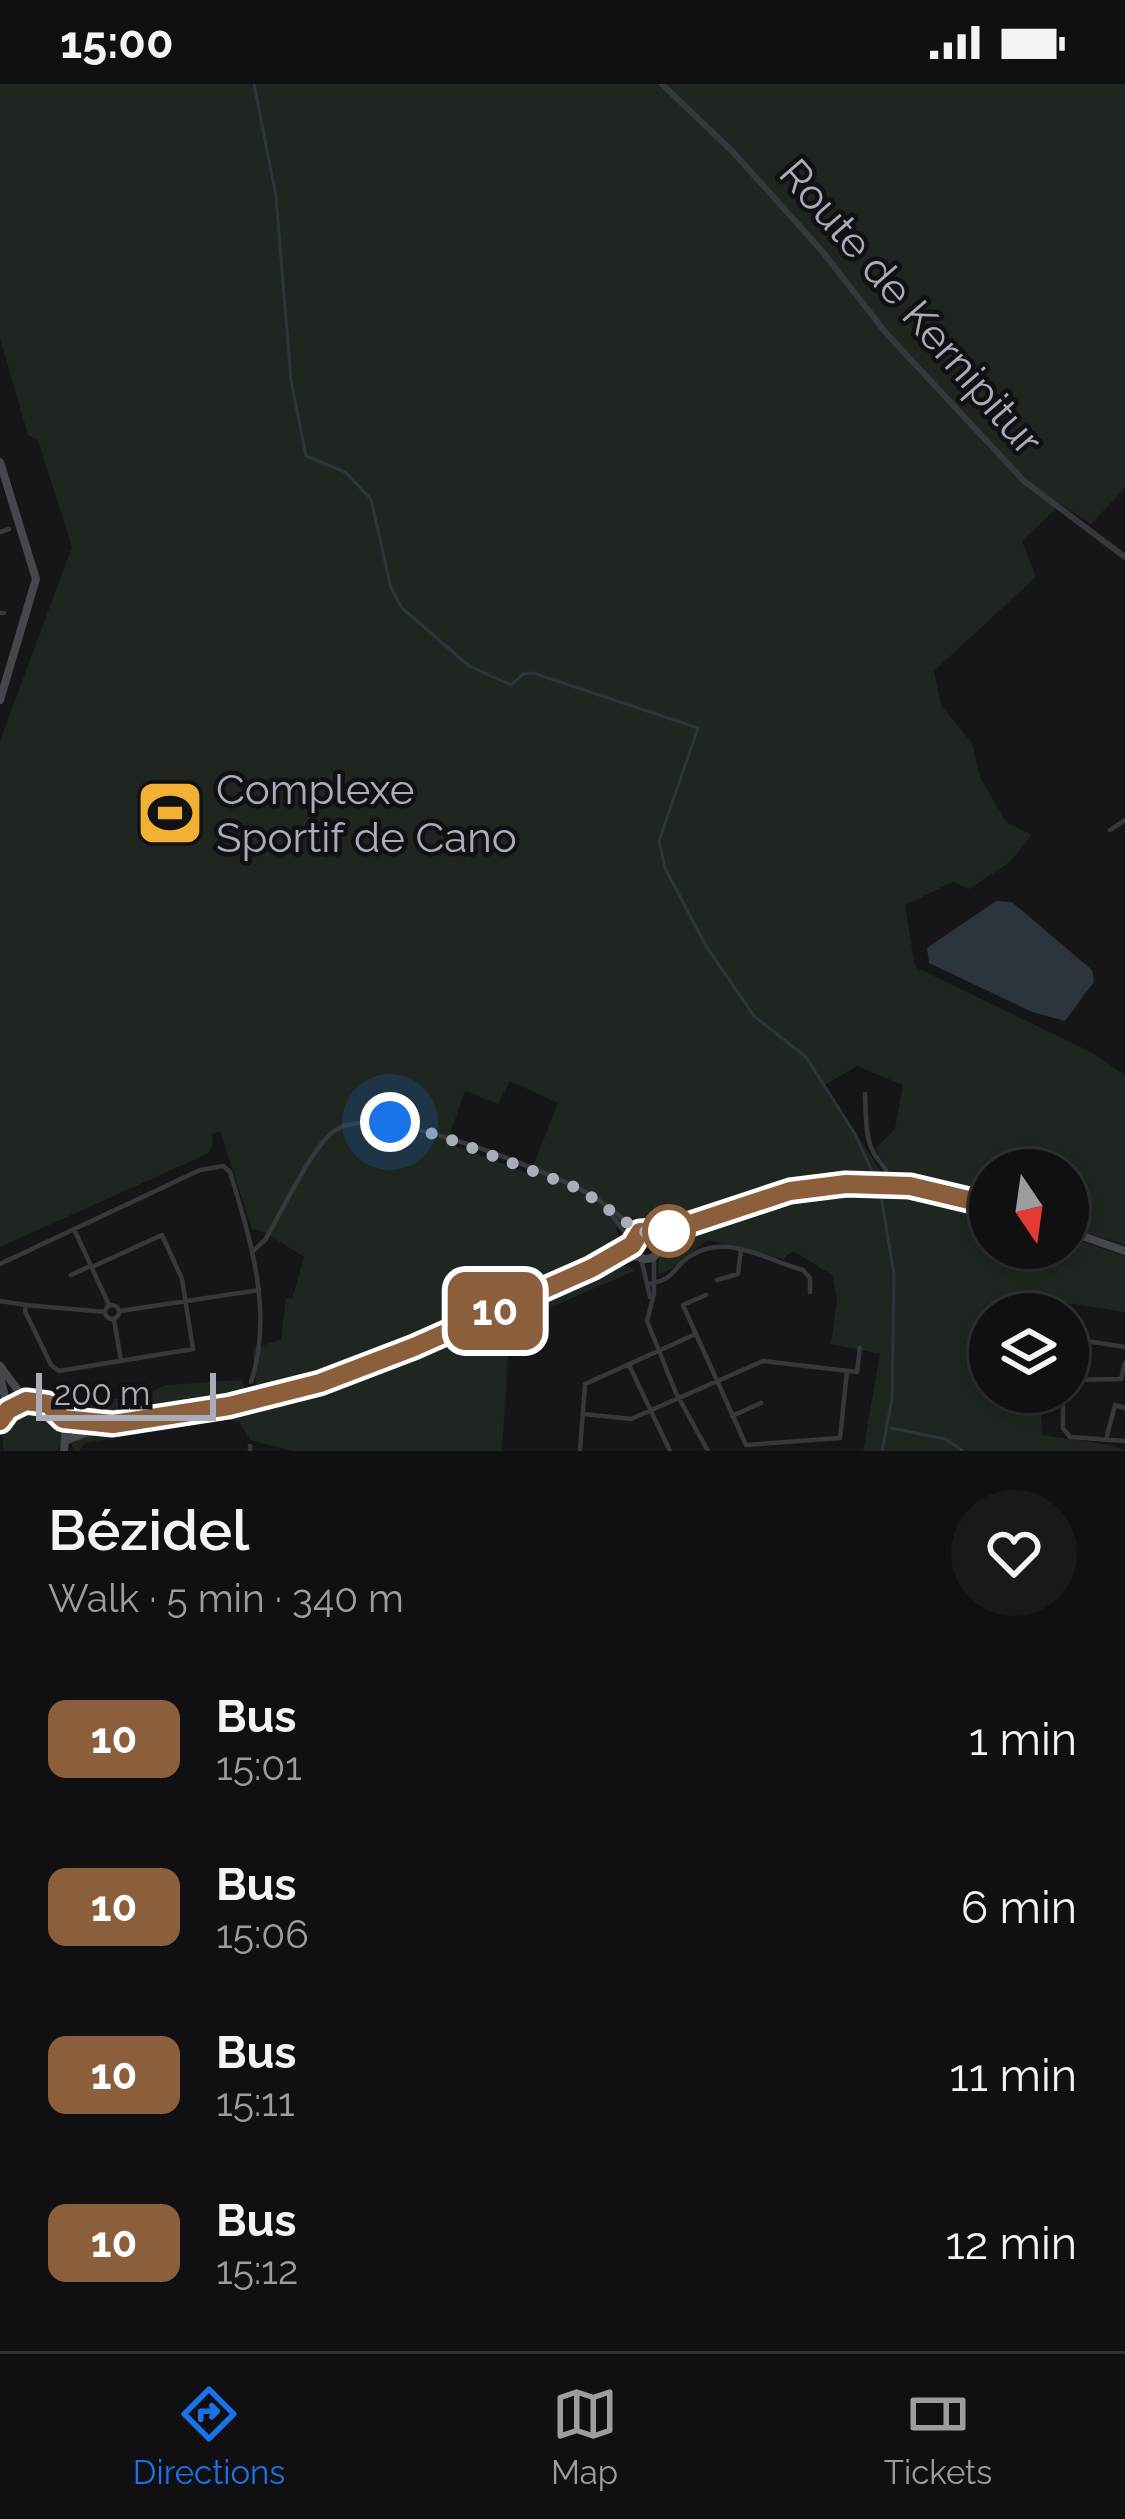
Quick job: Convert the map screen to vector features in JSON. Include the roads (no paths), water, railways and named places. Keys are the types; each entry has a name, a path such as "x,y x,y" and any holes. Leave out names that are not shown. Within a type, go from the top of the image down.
{"main road":[{"path":"0,700 36,579 1,466"},
{"path":"67,1440 113,1424 229,1406 320,1383 592,1268 632,1243 640,1232 695,1223 790,1191 890,1184 969,1199"},
{"path":"592,1268 657,1252 695,1223"},
{"path":"654,1233 657,1252"},
{"path":"1089,1238 1125,1251"},
{"path":"632,1243 639,1257"},
{"path":"0,1366 26,1401"},
{"path":"0,1376 8,1410"},
{"path":"0,1420 26,1401 48,1404 63,1419 64,1451"},
{"path":"63,1419 113,1424"}],"street":[{"name":"Route de Kernipitur","path":"662,84 734,152 822,251 886,333 1024,481 1125,557"},
{"path":"0,532 9,530"},
{"path":"1110,830 1125,820"},
{"path":"865,1094 869,1140 887,1167 890,1184"},
{"path":"254,1251 323,1141 339,1127 358,1121 390,1122 441,1136 580,1189 640,1232"},
{"path":"0,1264 200,1170 223,1166 230,1172 254,1251 259,1290 251,1382"},
{"path":"607,1208 632,1243"},
{"path":"74,1229 114,1320 122,1360"},
{"path":"26,1305 54,1370 193,1349 182,1279 163,1235 71,1275"},
{"path":"651,1284 670,1280 688,1258 717,1246 803,1270 811,1292"},
{"path":"717,1280 739,1274 741,1249"},
{"path":"657,1252 647,1321 679,1398 708,1451"},
{"path":"639,1257 651,1284"},
{"path":"0,1301 120,1311 259,1290"},
{"path":"706,1294 683,1305 746,1445 840,1438 847,1371"},
{"path":"114,1320 120,1311"},
{"path":"580,1451 585,1384 696,1334"},
{"path":"1089,1341 1125,1347"},
{"path":"584,1414 631,1419 764,1361 857,1372 860,1348"},
{"path":"1089,1380 1121,1379 1125,1364"},
{"path":"628,1365 670,1451"},
{"path":"732,1416 760,1403"},
{"path":"1107,1437 1115,1406 1125,1408"},
{"path":"1065,1413 1067,1434 1125,1441"}],"waterway":[{"path":"254,84 276,196 291,380 306,456 345,472 371,499 391,588 402,608 469,666 511,685 523,674 533,673 698,728 659,841 665,868 706,946 754,1016 806,1057 855,1134 874,1176"},
{"path":"881,1195 894,1275 892,1399 882,1451"},
{"path":"891,1428 945,1439 963,1451"}],"place":[{"name":"Complexe Sportif de Cano","path":"170,813"}]}
